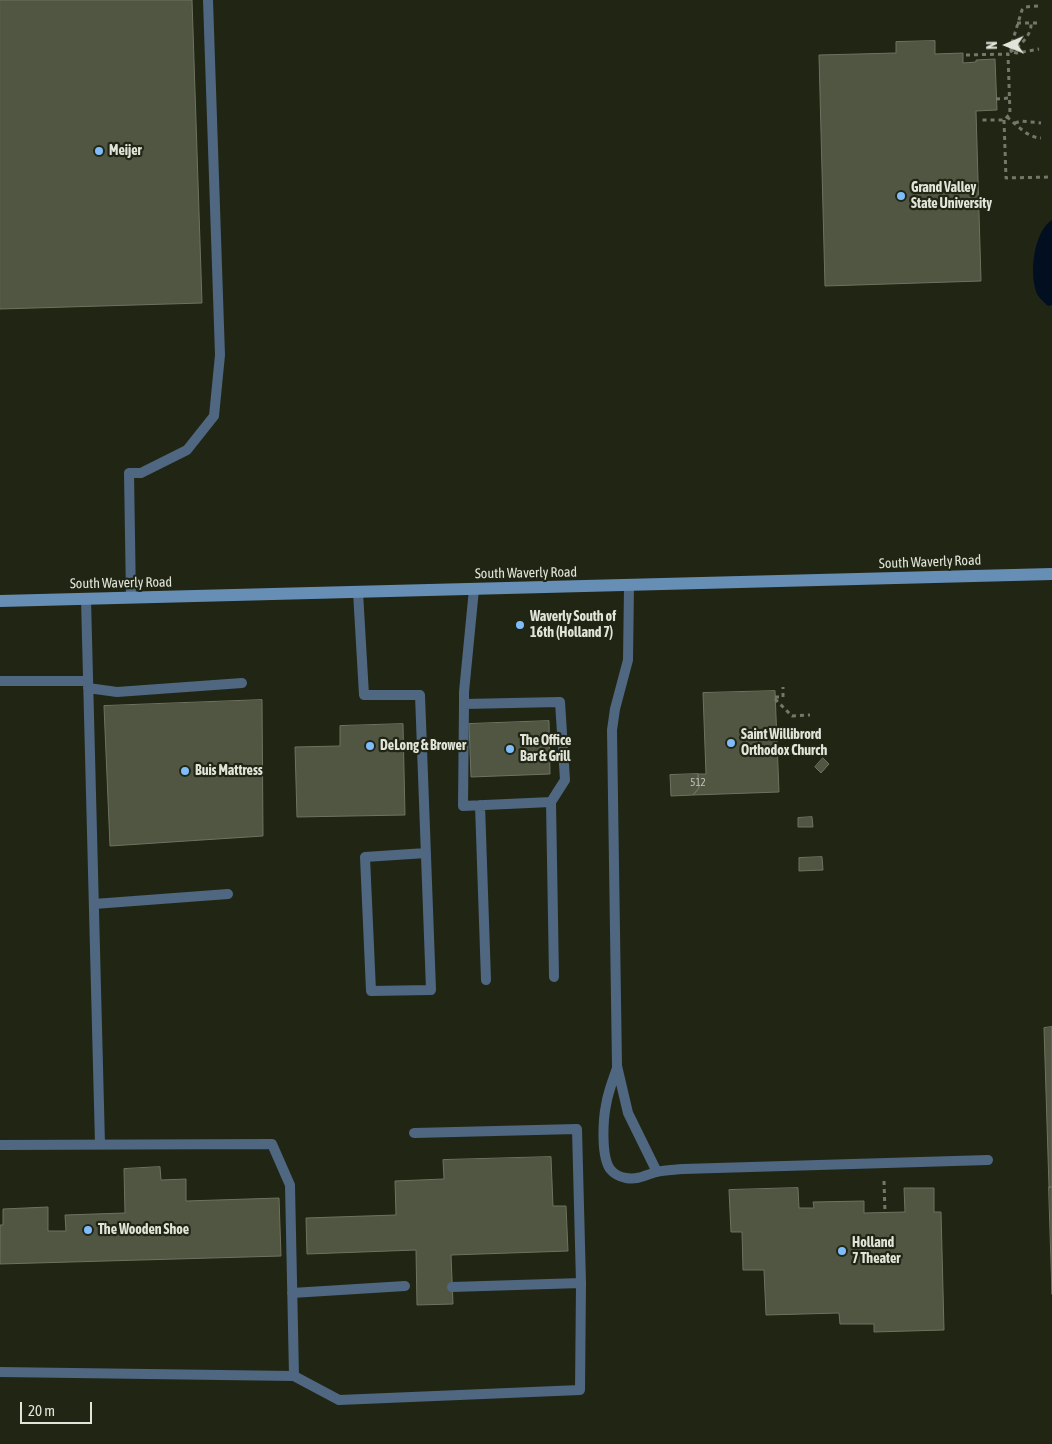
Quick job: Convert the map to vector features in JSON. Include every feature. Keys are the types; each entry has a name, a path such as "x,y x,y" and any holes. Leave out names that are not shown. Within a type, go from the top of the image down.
{"main road":[{"name":"South Waverly Road","path":"0,601 1052,574"}],"lane":[{"path":"131,598 129,473 141,473 187,450 214,416 220,355 208,0"},
{"path":"629,586 628,660 615,710 611,737 618,1066 628,1113 657,1172"},
{"path":"474,589 464,704 463,806 551,802"},
{"path":"358,592 364,695 420,695 426,853 431,990 371,991 366,857 426,853"},
{"path":"86,599 100,1144"},
{"path":"0,681 88,684 117,692 242,683"},
{"path":"464,704 560,702 565,780 551,802 554,977"},
{"path":"480,805 486,980"},
{"path":"94,904 228,894"},
{"path":"618,1066 606,1102 604,1117 607,1162 611,1171 627,1178 640,1178 657,1172 683,1169 988,1160"},
{"path":"0,1372 294,1376 339,1400 580,1390 581,1283 577,1129 414,1133"},
{"path":"0,1145 272,1144 290,1185 294,1376"},
{"path":"452,1287 581,1283"},
{"path":"292,1292 405,1286"}],"path":[{"path":"1038,6 1025,7 1022,10 1016,23 1011,46 1010,114 1006,118 1006,178 1052,177"},
{"path":"1016,23 1038,23"},
{"path":"1010,53 1032,30 1032,23"},
{"path":"966,55 1039,50"},
{"path":"996,98 1009,98"},
{"path":"980,120 1006,118 1036,138 1041,138"},
{"path":"1015,123 1021,121 1040,123"},
{"path":"783,687 783,697 775,698 792,716 810,715"},
{"path":"884,1180 884,1213"}],"water":[{"path":"1052,220 1052,305 1048,306 1037,294 1033,276 1033,265 1034,254 1041,234"}],"building":[{"name":"Meijer","path":"0,0 192,0 202,303 0,309"},
{"name":"Grand Valley State University","path":"935,41 935,54 963,53 963,63 995,59 997,110 976,111 981,281 825,286 819,55 896,53 896,42"},
{"path":"775,691 779,792 693,795 699,788 698,774 706,774 703,693"},
{"name":"Buis Mattress","path":"262,700 263,836 110,846 104,706"},
{"name":"The Office Bar & Grill","path":"549,721 550,774 471,777 469,724"},
{"path":"403,724 405,815 297,817 295,747 340,746 340,726"},
{"path":"823,758 829,764 821,773 815,767"},
{"path":"698,774 699,788 693,795 671,796 670,775"},
{"path":"812,817 813,827 798,827 798,818"},
{"path":"822,857 823,870 799,871 799,858"},
{"path":"1052,1027 1052,1187 1049,1187 1044,1028"},
{"path":"551,1157 553,1206 566,1206 568,1251 451,1255 453,1304 417,1305 416,1250 307,1254 306,1218 396,1215 395,1181 444,1179 443,1160"},
{"path":"160,1167 161,1180 186,1179 186,1201 279,1198 281,1256 0,1264 0,1225 3,1225 3,1209 48,1207 48,1231 66,1231 65,1215 125,1213 124,1169"},
{"path":"1049,1187 1052,1187 1052,1294"},
{"name":"Holland 7 Theater","path":"798,1188 799,1208 814,1208 813,1202 864,1201 864,1213 905,1212 904,1188 934,1188 934,1212 941,1212 944,1330 874,1332 874,1324 840,1324 839,1313 766,1315 764,1270 743,1270 742,1232 731,1232 729,1190"}],"place":[{"name":"Meijer","path":"99,151"},
{"name":"Grand Valley State University","path":"901,196"},
{"name":"Waverly South of 16th (Holland 7)","path":"520,625"},
{"name":"Saint Willibrord Orthodox Church","path":"731,743"},
{"name":"DeLong & Brower","path":"370,746"},
{"name":"The Office Bar & Grill","path":"510,749"},
{"name":"Buis Mattress","path":"185,771"},
{"name":"The Wooden Shoe","path":"88,1230"},
{"name":"Holland 7 Theater","path":"842,1251"}]}
